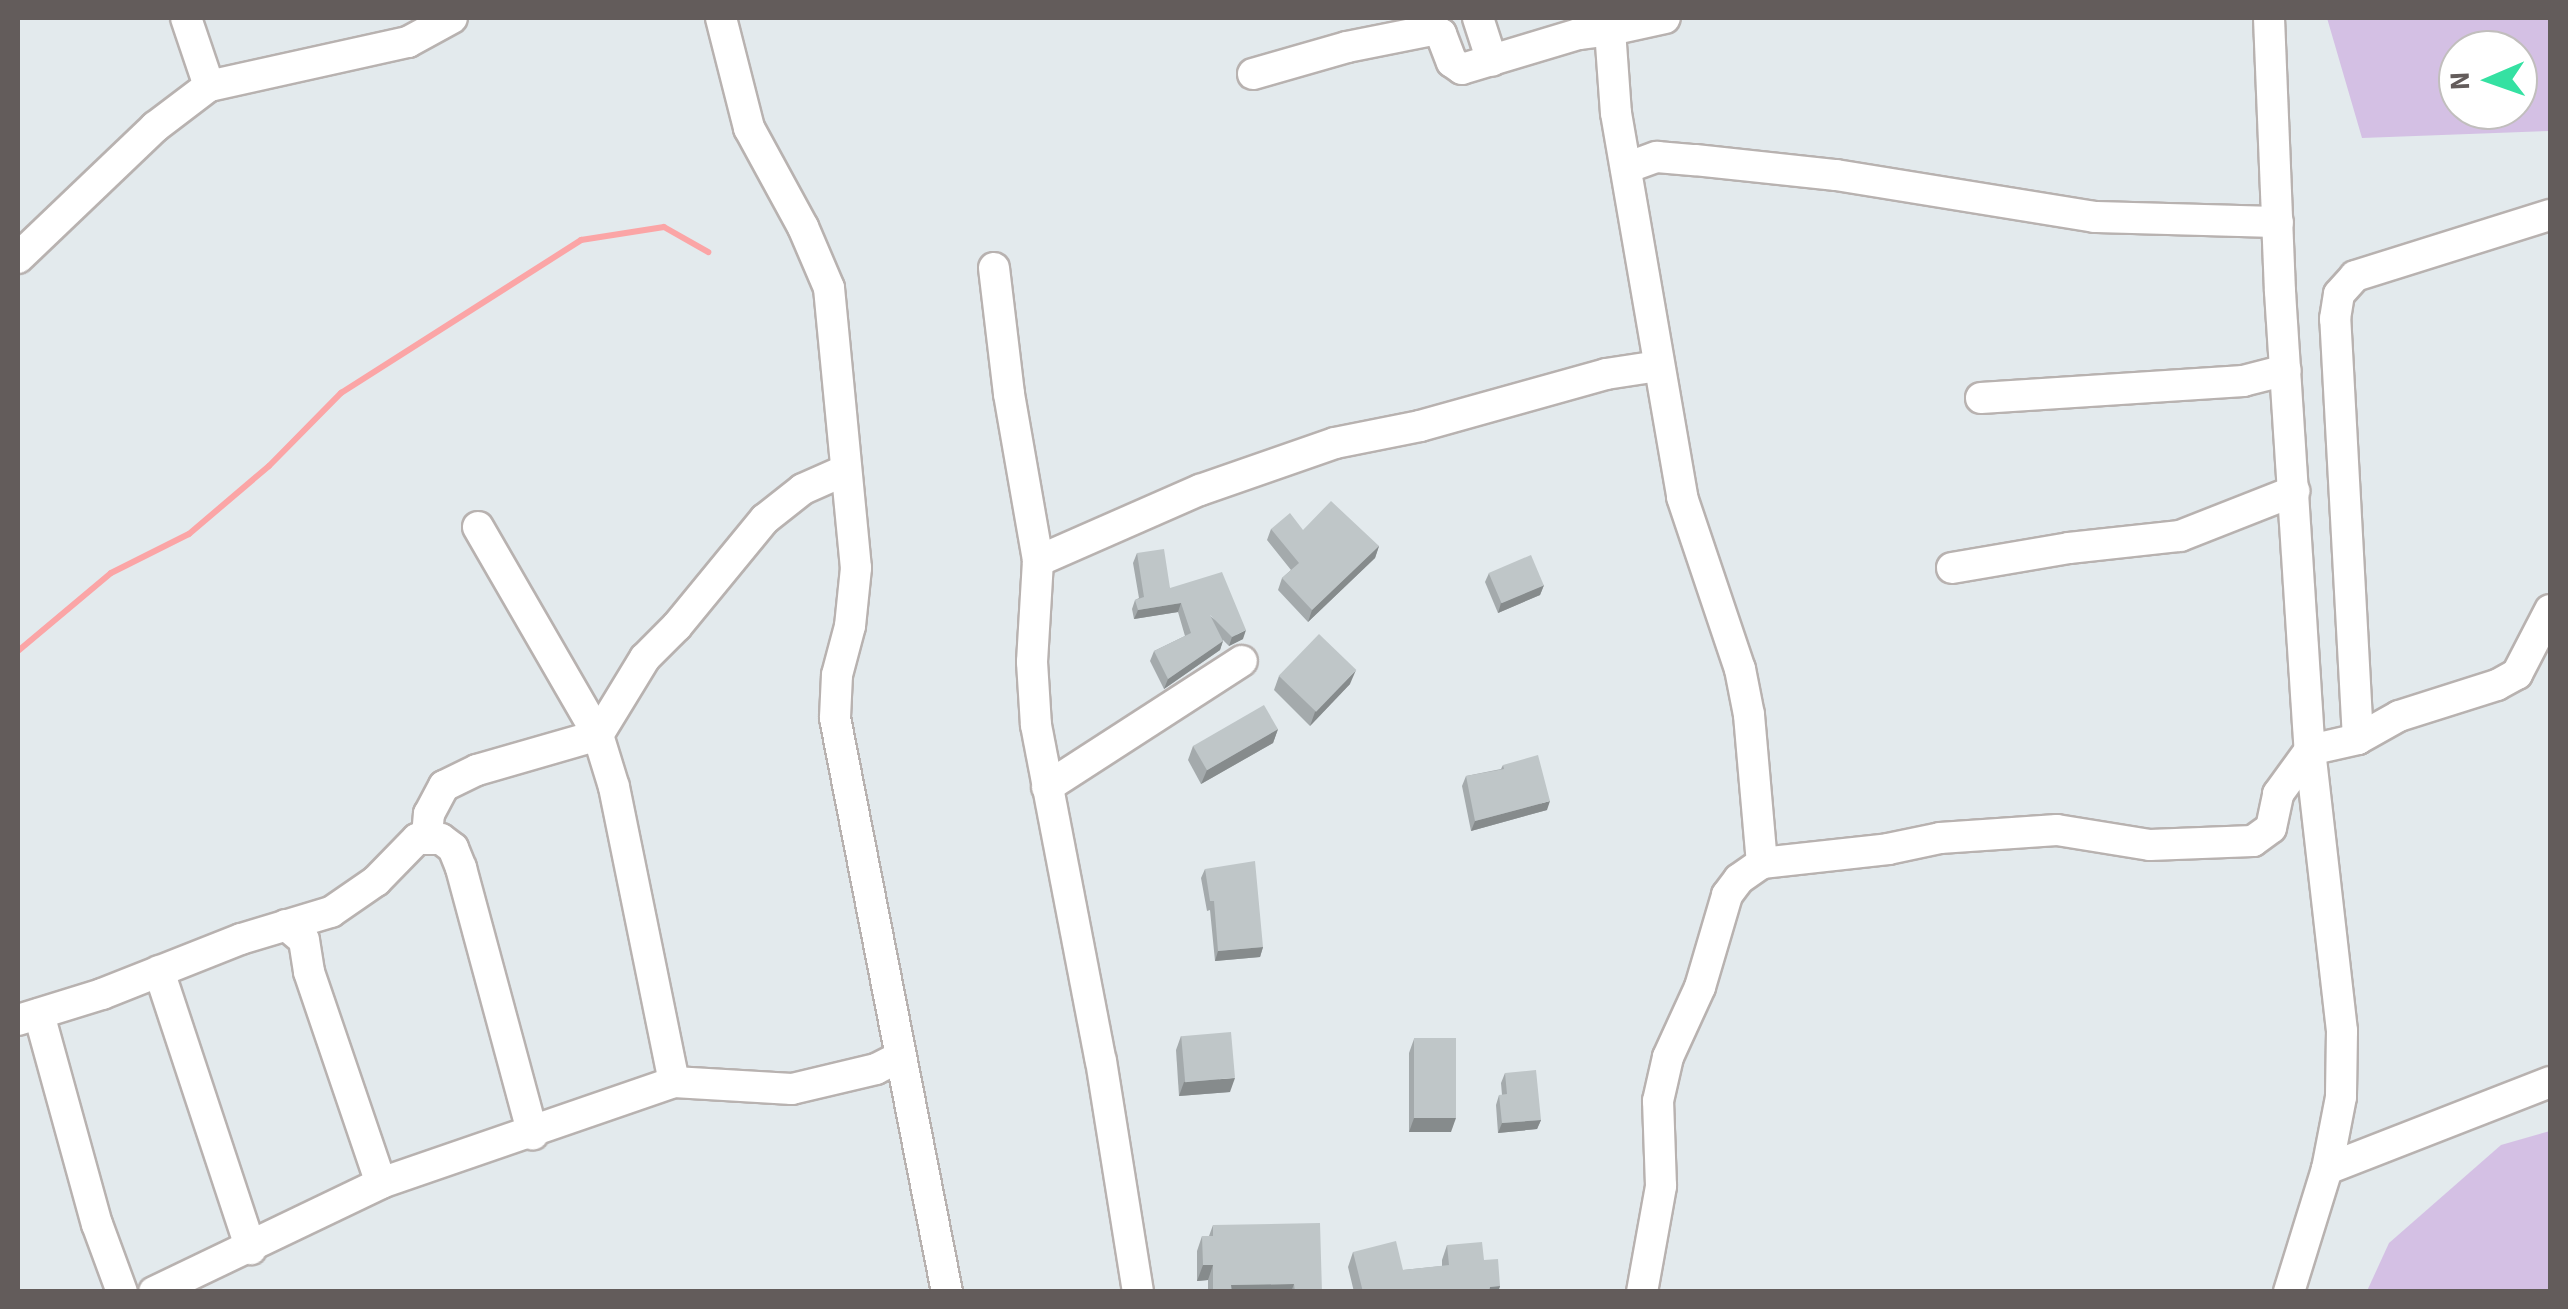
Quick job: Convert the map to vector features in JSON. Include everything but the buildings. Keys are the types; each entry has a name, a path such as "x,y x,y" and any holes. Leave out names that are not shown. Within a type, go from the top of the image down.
{"street":[{"path":"186,18 209,86"},
{"path":"18,258 155,127 209,86 408,42 452,18"},
{"path":"721,18 749,128 803,226 829,288 856,568 850,626 836,675 835,718 946,1292"},
{"path":"1478,18 1492,61"},
{"path":"1252,74 1347,46 1432,30 1441,34 1456,68 1579,34 1665,18"},
{"path":"2268,18 2310,750 2342,1031 2341,1098 2327,1168 2289,1292"},
{"path":"1610,30 1616,114 1658,366 1692,539 1740,669 1749,715 1762,863"},
{"path":"1626,168 1657,157 1695,160 1836,174 2094,217 2201,223 2278,222"},
{"path":"2358,739 2335,319 2339,294 2355,276 2550,214"},
{"path":"994,268 1009,394 1038,561 1032,662 1036,725 1101,1061 1138,1292"},
{"path":"1038,561 1200,490 1335,443 1420,426 1606,374 1658,366"},
{"path":"1981,398 2243,380 2286,370"},
{"path":"427,836 429,814 444,786 477,770 598,734 645,658 678,626 765,519 803,489 846,470"},
{"path":"1952,568 2069,548 2180,536 2294,491"},
{"path":"478,527 598,734 614,787 674,1082"},
{"path":"1642,1292 1660,1186 1658,1101 1668,1056 1700,987 1727,895 1762,863 1888,850 1940,838 2056,830 2150,846 2253,841 2270,828 2278,794 2310,750 2358,739 2398,716 2497,685 2518,674 2550,610"},
{"path":"1047,787 1242,661"},
{"path":"122,1292 28,1017 332,912 376,882 410,845 427,836 441,838 453,848 461,868 532,1134"},
{"path":"286,925 304,940 309,972 381,1183"},
{"path":"159,971 251,1249"},
{"path":"154,1292 251,1249 381,1183 674,1082 792,1088 876,1069 900,1057"},
{"path":"2327,1168 2550,1082"}],"shaded area":[{"path":"2327,18 2550,18 2550,131 2362,138"},
{"path":"2550,1131 2550,1291 2367,1291 2389,1243 2501,1145"}],"waterway":[{"path":"18,651 111,573 189,534 269,466 341,393 581,240 664,227 708,252"}]}
